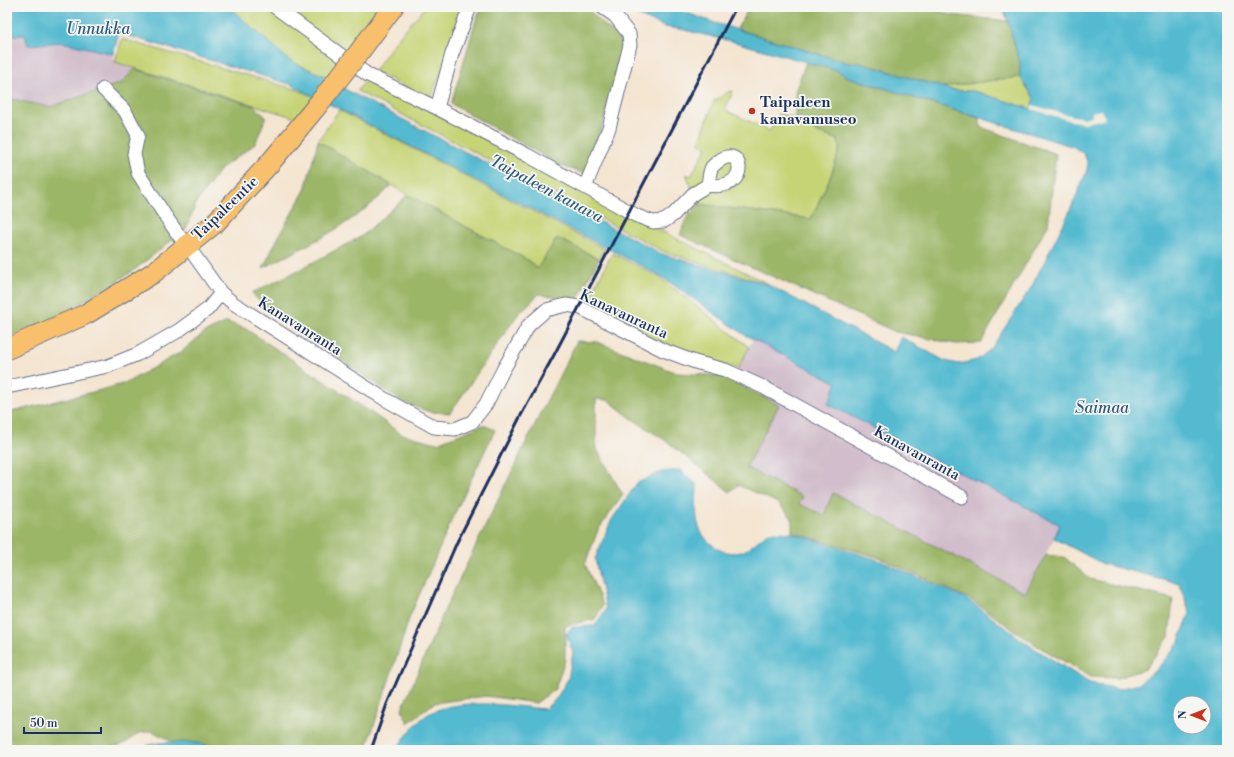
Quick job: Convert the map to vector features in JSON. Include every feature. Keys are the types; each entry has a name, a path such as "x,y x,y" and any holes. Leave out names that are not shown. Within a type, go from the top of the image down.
{"highway":[{"name":"Taipaleentie","path":"7,349 86,314 152,273 215,223 270,163 316,107 392,7"}],"street":[{"path":"275,7 368,76 436,108 637,216 653,222 664,221 673,215 693,194 708,185"},
{"path":"436,108 452,54 470,7"},
{"path":"585,187 609,128 630,46 629,34 615,16 602,7"},
{"path":"103,89 125,112 138,135 134,154 138,172 180,237"},
{"name":"Kanavanranta","path":"194,255 221,293 232,303 383,398 434,427 455,429 472,422 486,404 502,370 529,325 546,310 566,304 579,307 662,350 695,362 725,370 763,387 962,496"},
{"path":"7,387 108,366 138,354 178,331 208,309 221,293"}],"shaded area":[{"path":"7,35 25,35 28,45 62,42 113,54 115,62 135,69 121,83 50,107 7,98"},
{"path":"753,339 838,383 828,404 1061,525 1025,593 833,494 824,515 799,504 802,497 747,468 779,405 734,377"}],"green space":[{"path":"229,7 383,7 327,77 290,61"},
{"path":"425,7 466,7 430,100 374,71 401,34"},
{"path":"482,7 585,7 622,39 621,60 595,153 586,174 562,166 451,104 476,20"},
{"path":"749,7 924,7 952,15 1008,21 1020,63 1020,77 942,87 860,63 848,63 737,29"},
{"path":"122,39 298,90 314,97 296,118 115,62"},
{"path":"806,62 838,71 848,77 979,118 981,127 1056,154 1048,225 981,343 956,344 896,332 680,235 686,219 699,204 811,219 832,173 840,148 837,139 818,133 795,119 795,92"},
{"path":"135,69 254,106 266,117 255,144 222,168 196,203 186,229 133,271 57,317 7,337 7,98 50,107 121,83"},
{"path":"1020,77 1034,98 1031,109 974,91 952,90 942,87"},
{"path":"366,80 427,109 635,218 769,284 665,252 357,91"},
{"path":"733,91 725,110 770,131 780,113 795,119 818,133 837,139 840,148 832,173 811,219 699,204 686,174 691,176 707,147 699,143 714,101 728,92"},
{"path":"339,110 605,249 599,259 557,238 537,269 531,262 408,195 318,141"},
{"path":"318,141 391,185 369,206 344,224 318,240 263,268 305,190"},
{"path":"408,195 531,262 537,269 557,238 599,259 577,300 539,294 518,314 450,413 430,412 404,403 263,305 252,293 362,236"},
{"path":"612,253 659,277 749,347 738,369 677,351 587,303"},
{"path":"227,322 246,329 401,434 437,443 483,425 495,430 454,515 410,616 366,750 264,750 254,748 243,750 217,750 204,744 189,742 175,743 152,731 139,733 124,744 100,750 7,750 7,413 126,383 181,352 204,333"},
{"path":"577,341 597,342 677,373 723,376 779,405 745,470 747,468 803,497 799,504 824,515 833,493 1025,593 1046,555 1064,557 1090,579 1173,599 1169,637 1145,669 1117,678 1091,677 1036,645 968,598 877,557 792,532 792,518 778,503 738,485 730,492 669,443 631,418 608,400 596,399 596,448 623,495 598,530 585,564 603,605 595,619 565,626 565,660 555,689 536,703 486,696 434,703 408,723 402,709 446,607"}],"water":[{"name":"Saimaa","path":"7,7 229,7 290,61 327,77 350,92 662,254 769,285 894,352 901,337 945,361 959,364 977,360 991,349 1032,286 1068,215 1086,173 1088,164 1084,154 1074,147 848,77 838,71 735,42 665,27 637,15 629,7 677,7 687,13 712,22 848,63 860,63 952,90 974,91 1031,109 1034,98 1020,77 1020,63 1008,21 1004,11 1000,7 1227,7 1227,750 395,750 424,717 450,706 482,704 545,709 556,699 568,679 573,652 566,634 572,627 595,626 606,609 595,559 611,521 637,483 661,472 680,470 697,485 696,514 700,530 711,544 720,550 738,553 751,547 769,532 792,533 878,560 965,598 1032,647 1090,683 1118,689 1139,684 1157,669 1178,644 1190,613 1179,583 1103,564 1054,538 1060,525 828,404 837,383 745,335 659,275 290,84 119,33 113,54 62,42 28,45 25,35 7,35"},
{"path":"189,742 204,744 217,750 141,750 156,743"}],"pier":[{"path":"1032,105 1084,118 1092,116 1092,112 1102,110 1105,119 1084,123 1072,121 1031,109"}],"railway":[{"path":"371,750 387,704 457,542 519,419 736,7"}],"place":[{"name":"Taipaleen kanavamuseo","path":"752,111"}],"water label":[{"name":"Unnukka","path":"98,28"},
{"name":"Taipaleen kanava","path":"547,188"}]}
